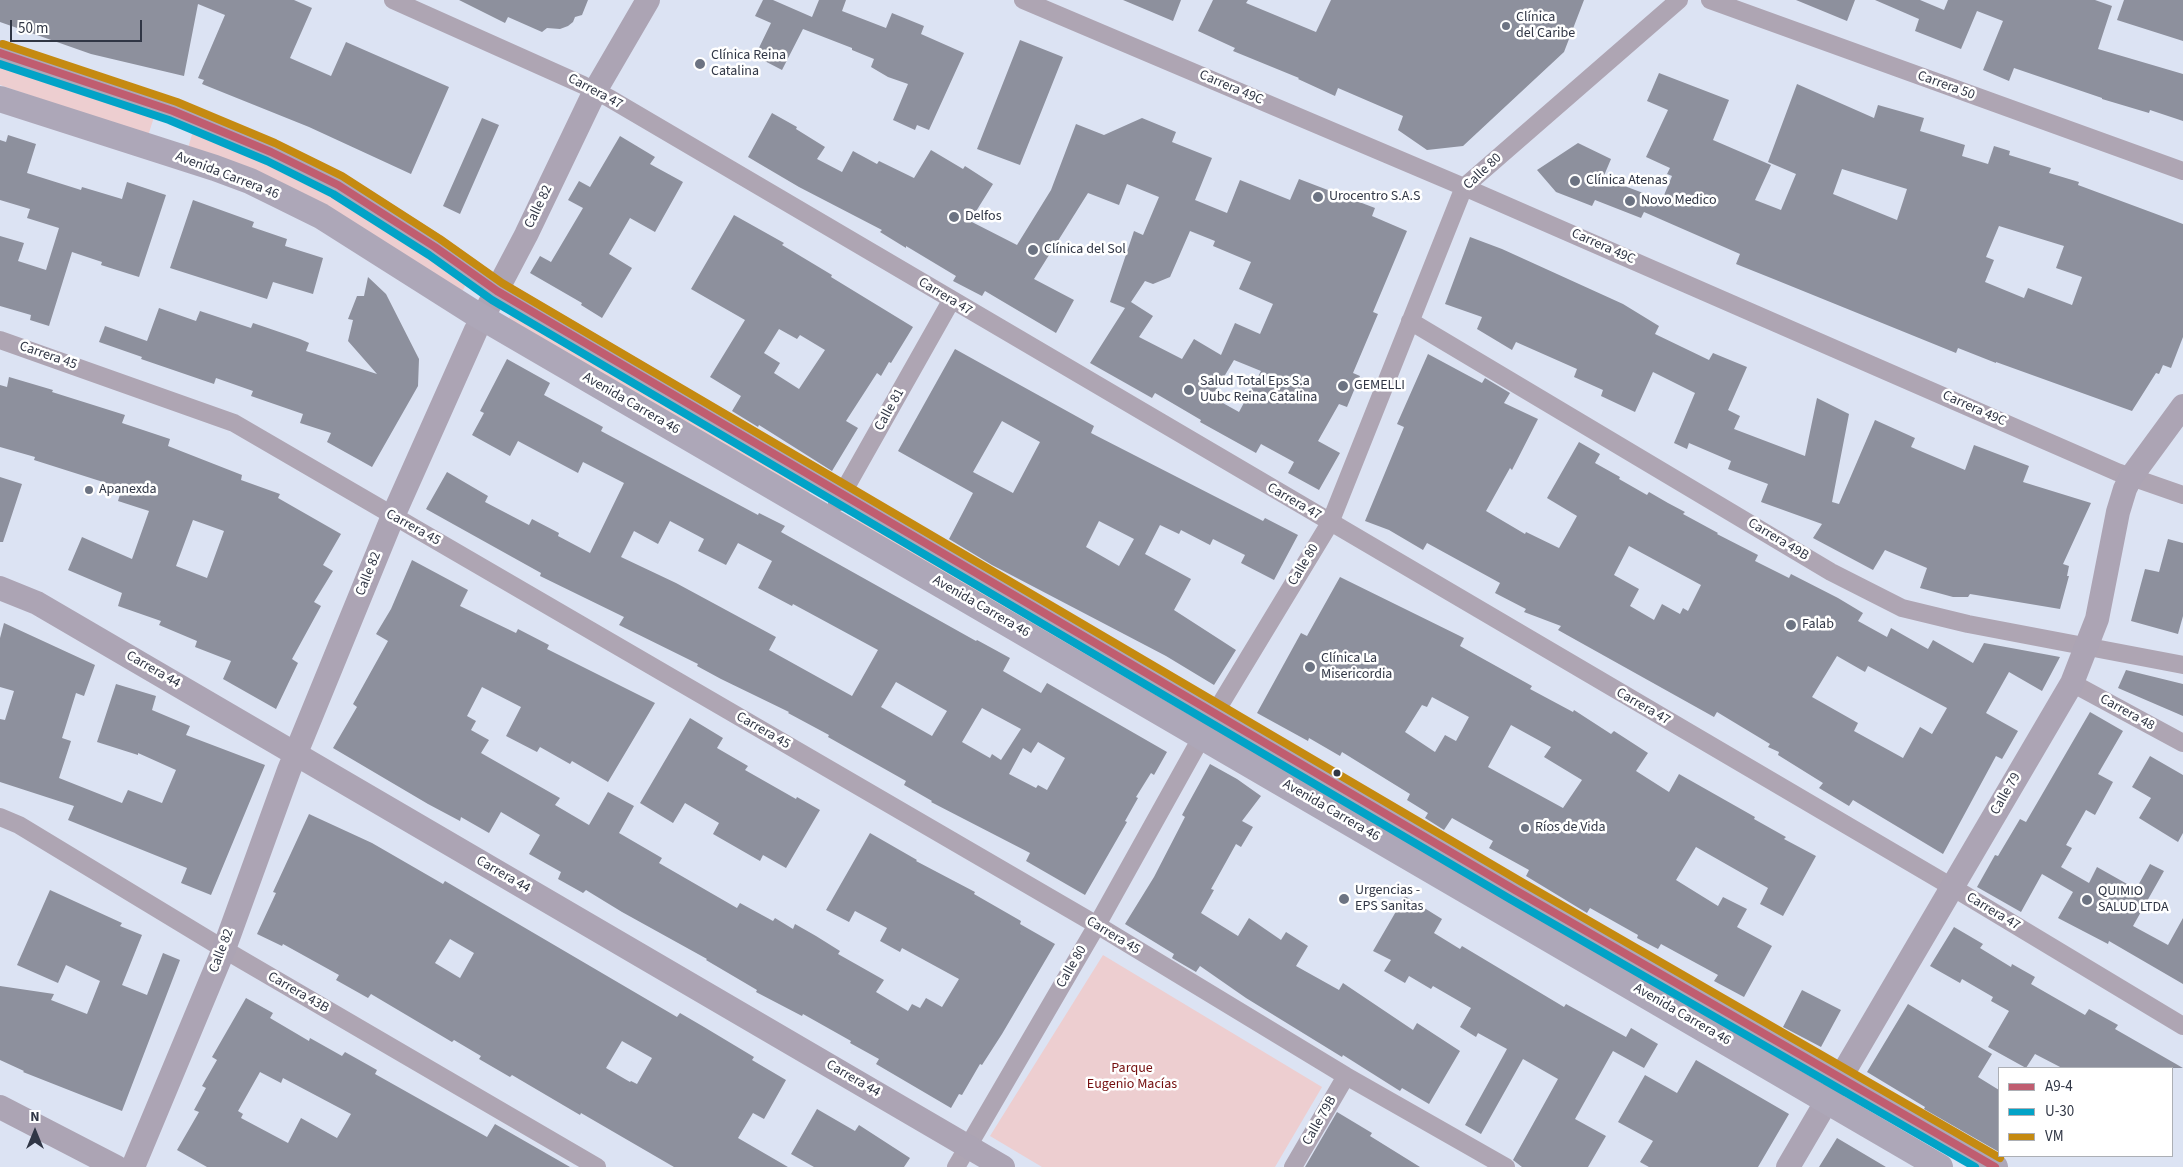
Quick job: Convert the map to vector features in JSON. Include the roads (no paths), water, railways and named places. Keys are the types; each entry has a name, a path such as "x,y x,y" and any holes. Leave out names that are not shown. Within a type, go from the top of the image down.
{"main road":[{"name":"Calle 82","path":"133,1167 224,949 295,754 393,516 483,318 498,291 595,91 648,0"},
{"name":"Avenida Carrera 46","path":"0,53 173,111 271,152 338,185 435,247 498,291 1515,890 1995,1167"},
{"name":"Avenida Carrera 46","path":"0,99 250,181 313,212 483,318 1940,1167"},
{"path":"158,151 173,111"},
{"name":"Calle 79","path":"1788,1167 2072,683 2097,618 2118,512 2131,477 2183,406"},
{"name":"Carrera 44","path":"0,588 37,603 1003,1167"},
{"path":"0,1107 116,1167"}],"street":[{"name":"Carrera 47","path":"394,0 595,91 1952,887 2183,1026"},
{"name":"Carrera 49C","path":"1023,0 1464,187 2131,477 2183,495"},
{"name":"Calle 80","path":"956,1167 1096,925 1215,713 1330,523 1464,187 1679,0"},
{"name":"Carrera 50","path":"1710,0 2183,171"},
{"name":"Calle 81","path":"829,518 951,301"},
{"name":"Carrera 49B","path":"1410,321 1862,590 1902,608 1968,624 2183,665"},
{"name":"Carrera 45","path":"0,340 234,423 1096,925 1346,1076 1506,1167"},
{"name":"Carrera 48","path":"2072,683 2183,743"},
{"name":"Carrera 43B","path":"0,817 19,825 224,949 597,1167"},
{"name":"Calle 79B","path":"1293,1167 1346,1076"}],"place":[{"name":"Clínica del Caribe","path":"1506,26"},
{"name":"Clínica Reina Catalina","path":"700,64"},
{"name":"Clínica Atenas","path":"1575,181"},
{"name":"Urocentro S.A.S","path":"1318,197"},
{"name":"Novo Medico","path":"1630,201"},
{"name":"Delfos","path":"954,217"},
{"name":"Clínica del Sol","path":"1033,250"},
{"name":"GEMELLI","path":"1343,386"},
{"name":"Salud Total Eps S.a Uubc Reina Catalina","path":"1189,390"},
{"name":"Apanexda","path":"89,490"},
{"name":"Falab","path":"1791,625"},
{"name":"Clínica La Misericordia","path":"1310,667"},
{"name":"Ríos de Vida","path":"1525,828"},
{"name":"Urgencias - EPS Sanitas","path":"1344,899"},
{"name":"QUIMIO SALUD LTDA","path":"2087,900"}],"park label":[{"name":"Parque Eugenio Macías","path":"1132,1078"}]}
